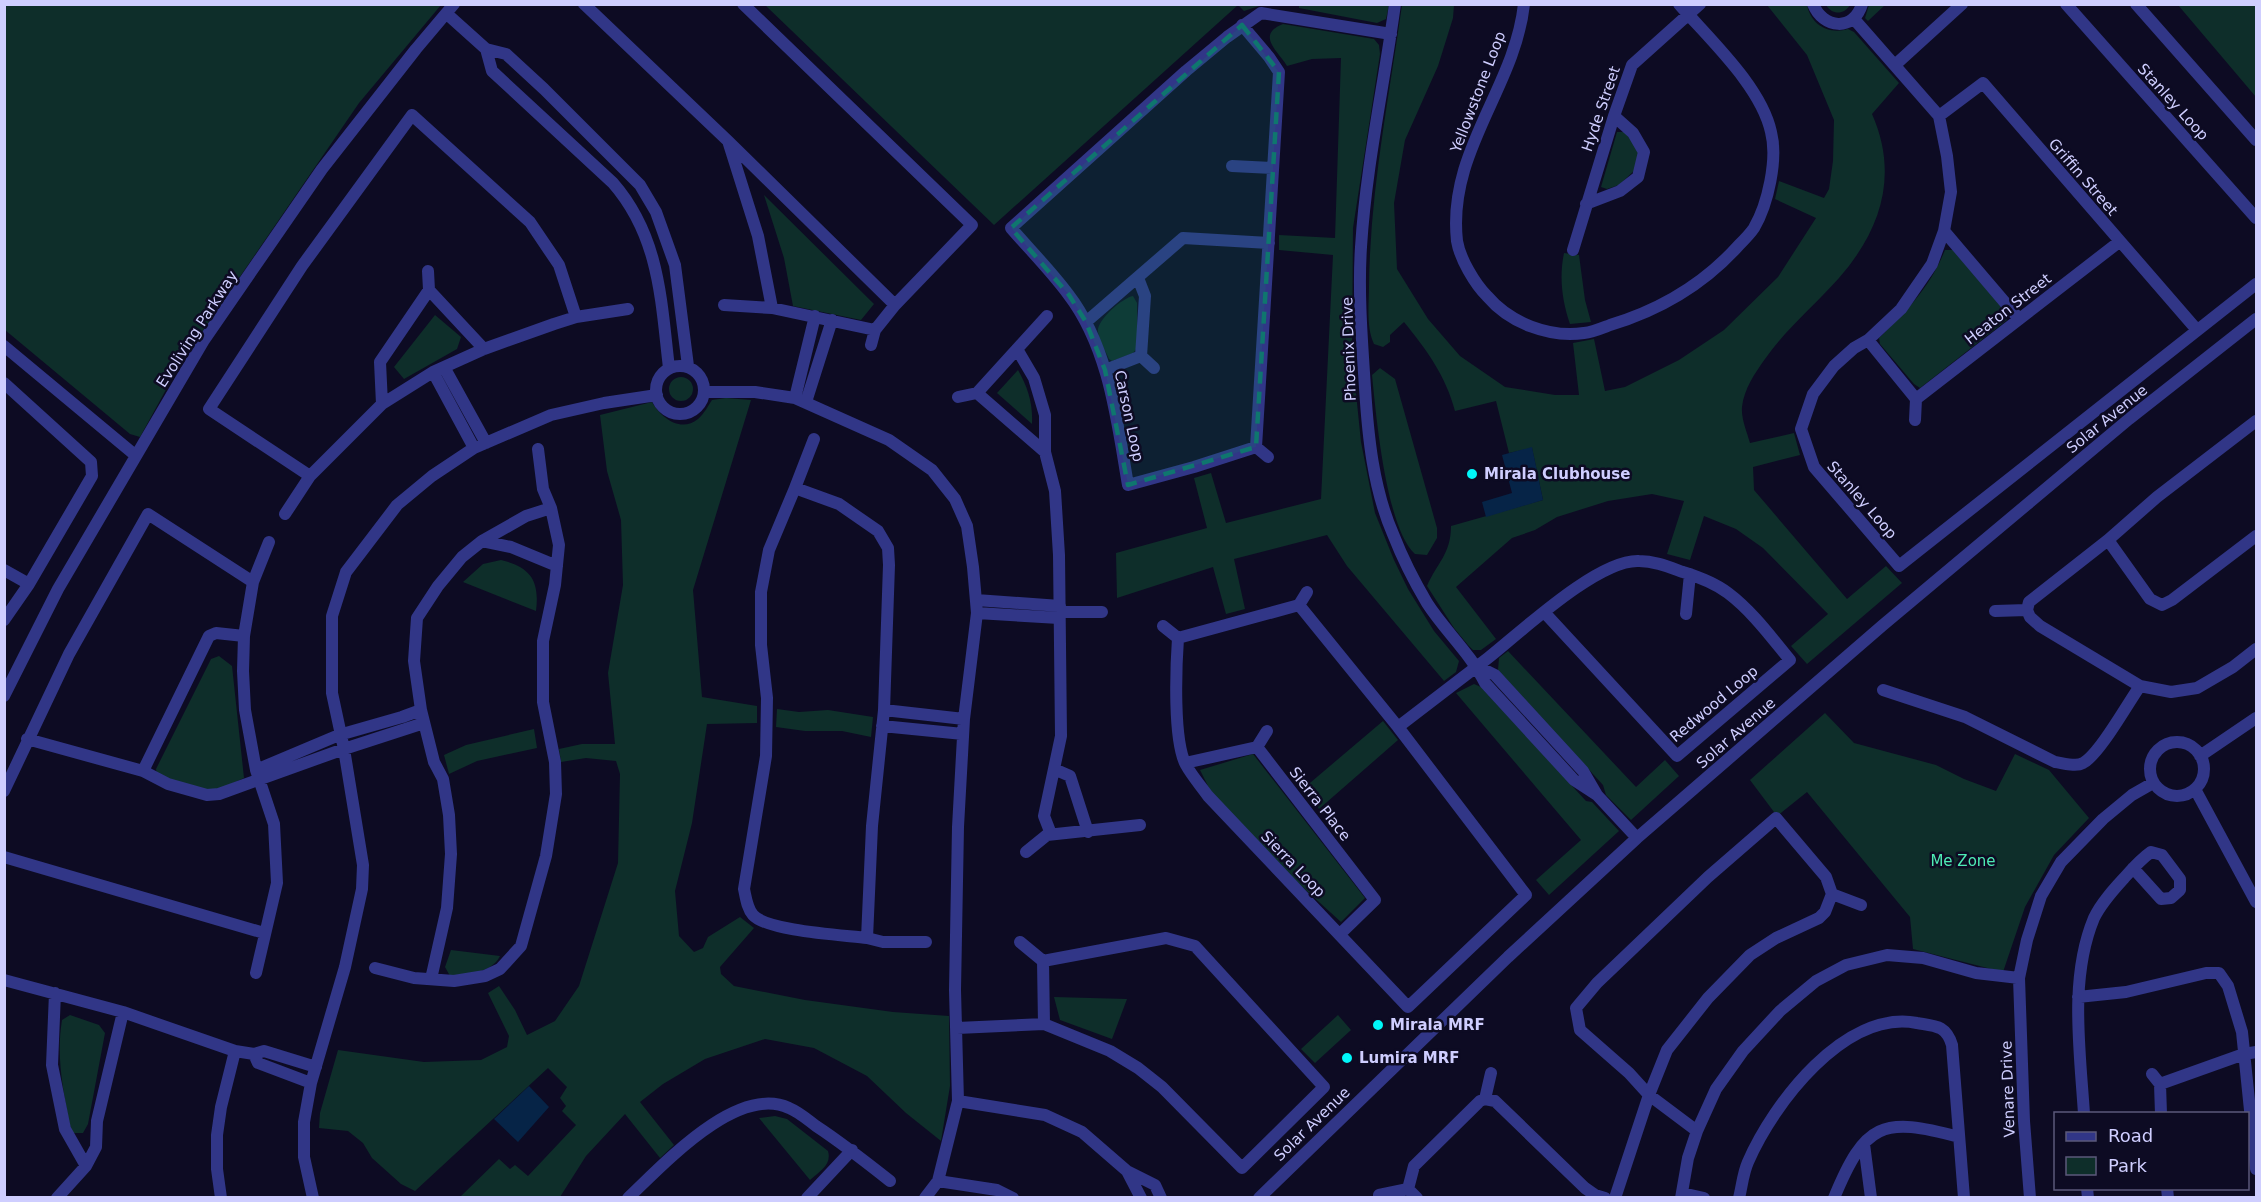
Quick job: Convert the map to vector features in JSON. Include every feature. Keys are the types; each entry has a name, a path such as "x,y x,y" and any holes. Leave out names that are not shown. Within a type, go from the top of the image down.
{"street":[{"path":"584,4 895,305"},
{"path":"743,4 972,225 895,305 875,330 872,345"},
{"name":"Phoenix Drive","path":"1395,4 1370,163 1361,246 1363,357 1367,417 1377,487 1392,533 1428,603 1459,647 1477,666 1495,675 1583,771 1597,795 1637,838"},
{"name":"Yellowstone Loop","path":"1524,4 1508,66 1474,138 1457,192 1457,243 1475,283 1498,309 1528,326 1558,333 1585,333 1632,319 1678,296 1720,266 1754,228 1765,200 1773,167 1771,132 1758,101 1739,73 1679,4"},
{"name":"Hyde Street","path":"1573,250 1632,65 1700,4"},
{"path":"1813,4 1816,13 1829,23 1838,24 1854,19 1862,4"},
{"path":"1895,65 1962,4"},
{"name":"Stanley Loop","path":"2067,4 2256,218"},
{"path":"2136,4 2256,140"},
{"path":"450,9 486,49 492,71 613,183 626,199 641,224 657,271 669,368"},
{"name":"Evoliving Parkway","path":"4,696 58,589 204,340 322,169 450,9"},
{"name":"Carson Loop","path":"1256,447 1128,485 1119,429 1105,370 1086,322 1069,295 1011,228 1138,113 1242,25 1261,13 1391,34"},
{"name":"Stanley Loop","path":"1854,19 1939,116 1951,192 1944,231 1932,264 1901,309 1868,340 1854,348 1834,366 1813,394 1801,429 1814,467 1899,566 2256,284"},
{"path":"1242,25 1276,65 1279,72 1256,447 1268,457"},
{"path":"486,49 506,54 640,185 656,212 675,265 688,366"},
{"name":"Griffin Street","path":"1939,116 1983,83 2197,330"},
{"path":"310,476 209,409 302,266 412,115 530,222 559,265 576,316"},
{"path":"1586,204 1620,191 1638,177 1644,152 1633,133 1614,116"},
{"path":"728,141 758,236 772,308"},
{"path":"1232,166 1273,168"},
{"path":"1944,231 2019,319"},
{"path":"1086,322 1183,238 1269,243"},
{"name":"Heaton Street","path":"1916,399 2119,242"},
{"path":"382,404 380,362 429,290 428,271"},
{"path":"1138,278 1145,296 1141,356"},
{"path":"429,290 484,349"},
{"path":"724,305 772,308 875,330"},
{"path":"285,514 310,476 382,404 439,370 484,349 576,316 628,309"},
{"path":"801,400 815,316"},
{"path":"958,397 976,393 1047,316"},
{"name":"Solar Avenue","path":"1259,1197 1474,989 1637,838 1883,625 2129,419 2256,319"},
{"path":"801,400 832,320"},
{"path":"1868,340 1916,399 1915,420"},
{"path":"4,346 135,455"},
{"path":"1017,349 1034,378 1045,415 1045,452 1055,491 1059,555 1061,736 1044,816 1051,834"},
{"path":"1141,356 1154,368"},
{"path":"1105,370 1141,356"},
{"path":"688,366 701,376 704,392 698,405 686,413 678,414 664,408 657,395 659,379 669,368 688,366"},
{"path":"439,370 486,443"},
{"path":"439,370 474,448"},
{"path":"4,383 91,462 92,476 29,584 4,620"},
{"path":"704,392 754,392 801,400 889,440 932,470 955,499 967,526 977,614 964,719 958,839 955,990 958,1101 938,1181 925,1197"},
{"path":"976,393 1045,452"},
{"path":"313,1197 304,1157 304,1122 311,1083 345,967 362,889 363,865 344,748 339,735 332,693 332,616 346,572 397,505 432,476 474,448 552,415 604,402 657,395"},
{"path":"2256,421 2157,497 2108,540 2029,602 2027,610 2040,626 2140,686 2171,692 2197,688 2233,667 2256,649"},
{"path":"814,439 769,550 761,592 761,645 767,698 766,756 744,889 749,910 760,921 777,926 883,942 926,942"},
{"path":"375,968 414,978 454,981 485,976 500,969 521,946 546,856 556,794 555,762 543,702 543,641 559,545 543,489 538,449"},
{"path":"795,488 839,504 878,531 888,548 890,565 884,710 872,826 867,938"},
{"path":"431,979 447,908 451,854 449,815 443,779 434,762 421,710 414,661 417,618 438,586 462,557 482,541 526,516 550,508"},
{"path":"4,791 69,654 148,514 253,582"},
{"path":"2108,540 2150,599 2162,605 2172,600 2256,536"},
{"path":"482,541 511,548 557,566"},
{"path":"256,973 277,883 274,824 259,775 245,710 244,636 253,582 269,542"},
{"name":"Redwood Loop","path":"1398,727 1477,666 1544,612 1582,583 1616,566 1637,561 1661,564 1702,578 1728,593 1755,618 1790,660 1677,756 1544,612"},
{"path":"4,570 29,584"},
{"path":"1686,614 1690,574"},
{"path":"1163,626 1178,638 1299,605 1307,592"},
{"path":"976,600 1060,612"},
{"name":"Sierra Loop","path":"1178,638 1176,675 1178,731 1185,763 1208,796 1408,1007 1526,895 1398,727 1299,605"},
{"path":"1995,611 2027,610"},
{"path":"977,614 1102,612"},
{"path":"143,771 209,636 216,633 244,636"},
{"path":"1883,690 1907,696 1965,717 2055,762 2071,764 2083,763 2094,753 2140,686"},
{"path":"27,739 143,771 168,784 207,795 219,794 339,735 421,710"},
{"path":"884,710 964,719"},
{"path":"2200,756 2256,718"},
{"path":"259,775 424,723"},
{"path":"882,726 963,734"},
{"path":"1185,763 1257,747 1268,731"},
{"path":"2181,743 2195,750 2200,756 2203,773 2195,789 2172,796 2153,783 2150,766 2153,757 2165,745 2181,743"},
{"name":"Sierra Place","path":"1257,747 1375,900 1341,934"},
{"path":"1054,769 1070,776 1088,832"},
{"name":"Venare Drive","path":"2030,1197 2024,1120 2019,978 2027,940 2041,896 2061,862 2103,819 2132,795 2153,783"},
{"path":"2195,789 2256,902"},
{"path":"1615,1197 1649,1095 1667,1050 1708,998 1750,955 1776,938 1819,918 1825,912 1832,894 1826,877 1776,819 1708,877 1597,982 1576,1008 1580,1030 1629,1073 1649,1095 1696,1131"},
{"path":"1026,852 1051,834 1140,825"},
{"path":"4,857 264,933"},
{"path":"2084,1112 2078,996 2086,947 2095,916 2111,892 2133,868"},
{"path":"1832,894 1861,905"},
{"path":"957,1028 1044,1024 1110,1051 1138,1068 1162,1087 1242,1168 1324,1087 1195,946 1166,938 1043,961"},
{"path":"1020,942 1043,961 1044,1024"},
{"path":"1704,1197 1682,1195 1688,1158 1696,1131 1716,1089 1743,1051 1780,1011 1816,981 1846,965 1887,955 1923,958 1976,973 2019,978"},
{"path":"2078,996 2126,992 2206,973 2218,973 2228,986 2250,1053 2256,1169"},
{"path":"4,981 123,1012 234,1051 254,1054 264,1051 316,1067"},
{"path":"55,993 52,1065 65,1129 86,1166"},
{"path":"57,1197 86,1166 96,1147 98,1121 123,1012"},
{"path":"1739,1197 1747,1164 1782,1102 1826,1056 1851,1038 1878,1024 1905,1021 1939,1027 1949,1034 1952,1045 1964,1197"},
{"path":"221,1197 222,1190 217,1169 218,1135 221,1107 234,1051"},
{"path":"2160,1084 2250,1053"},
{"path":"254,1054 258,1063 311,1083"},
{"path":"1485,1099 1491,1073"},
{"path":"2152,1074 2160,1084 2161,1112"},
{"path":"1379,1195 1413,1193 1414,1166 1480,1101 1485,1099 1495,1101 1585,1188 1595,1195 1605,1197"},
{"path":"958,1101 1044,1115 1064,1122 1082,1132 1126,1171 1155,1185 1161,1197"},
{"path":"628,1197 671,1157 721,1117 755,1103 788,1107 852,1150 890,1181"},
{"path":"1834,1197 1852,1158 1874,1133 1886,1127 1906,1126 1959,1137"},
{"path":"1864,1144 1871,1197"},
{"path":"807,1197 852,1150"},
{"path":"1126,1171 1141,1197"},
{"path":"938,1181 997,1190 1012,1197"}],"highlighted area":[{"path":"1242,25 1279,72 1256,447 1128,485 1105,370 1086,322 1069,295 1011,228"}],"green space":[{"path":"1299,4 1389,5 1386,19 1377,23 1299,8"},
{"path":"4,5 441,5 359,103 180,364 140,437 130,434 5,330"},
{"path":"765,5 1238,5 994,225"},
{"path":"1238,5 1262,5 1244,11"},
{"path":"1402,5 1454,5 1453,18 1438,66 1405,140 1394,203 1397,269 1428,319 1460,356 1505,387 1555,395 1579,395 1573,343 1594,339 1605,391 1625,387 1679,360 1724,330 1778,277 1816,218 1775,199 1779,181 1824,198 1829,189 1833,161 1834,120 1807,55 1767,5 1807,5 1812,18 1822,27 1834,31 1848,29 1854,32 1899,83 1872,114 1880,137 1884,159 1884,180 1881,201 1866,241 1839,278 1773,348 1754,376 1743,400 1743,421 1750,443 1794,433 1800,455 1753,467 1754,490 1847,599 1886,566 1902,583 1807,664 1791,646 1828,614 1763,548 1736,529 1704,516 1690,560 1667,554 1684,501 1652,494 1608,501 1557,517 1535,530 1512,538 1456,587 1496,639 1481,650 1473,650 1468,645 1427,586 1449,544 1451,526 1543,500 1532,448 1509,453 1496,401 1455,411 1446,386 1434,364 1404,322 1390,335 1390,342 1383,347 1374,344 1371,337 1368,308 1373,215"},
{"path":"1826,5 1850,5 1845,11 1835,12"},
{"path":"1869,5 1885,5 1868,21 1865,18"},
{"path":"2178,5 2256,5 2256,97"},
{"path":"1283,24 1374,39 1379,45 1380,54 1353,228 1352,354 1361,442 1375,513 1408,589 1434,631 1459,661 1456,672 1444,681 1347,566 1327,535 1234,559 1245,609 1226,614 1213,567 1117,598 1116,553 1207,528 1194,478 1211,473 1226,523 1321,499 1333,255 1279,250 1279,235 1335,238 1341,58 1312,59 1287,66 1270,38 1275,28"},
{"path":"1617,132 1625,132 1639,152 1638,167 1619,185 1607,189 1601,187"},
{"path":"764,195 874,304 861,320 793,306 784,258"},
{"path":"1945,250 1953,250 2006,312 2007,320 1920,388 1880,344 1879,338 1917,298 1932,276"},
{"path":"1564,253 1579,255 1585,300 1591,322 1570,324 1562,289"},
{"path":"1133,296 1137,303 1137,348 1133,353 1112,361 1100,339 1098,327 1111,311"},
{"path":"435,315 461,337 457,349 404,379 394,367"},
{"path":"1380,368 1395,379 1437,528 1437,538 1427,555 1415,554 1405,540 1390,496 1384,470 1372,375"},
{"path":"1018,370 1029,396 1032,424 997,393"},
{"path":"681,377 686,378 692,384 692,394 686,400 681,401 676,400 670,394 669,389 670,384 676,378"},
{"path":"726,398 751,400 693,590 702,697 757,706 757,723 707,724 692,823 675,891 679,936 694,952 703,948 708,937 740,917 754,928 720,967 721,974 734,986 805,1000 893,1012 949,1016 950,1086 941,1141 906,1113 867,1076 814,1048 765,1039 705,1059 663,1084 640,1102 674,1145 660,1158 625,1114 586,1156 560,1197 460,1197 499,1159 510,1169 515,1165 528,1176 576,1125 562,1111 566,1106 560,1098 567,1087 548,1068 415,1191 401,1184 372,1158 363,1143 348,1131 319,1128 320,1113 338,1050 424,1062 481,1060 507,1047 509,1036 488,993 499,986 515,1010 527,1035 555,1021 579,986 618,863 620,774 616,761 586,758 561,762 559,749 582,744 615,744 608,673 623,585 621,520 607,471 600,415 652,402 672,422 685,424 698,419 712,400"},
{"path":"501,560 519,567 531,576 536,591 536,611 463,582 483,564"},
{"path":"1508,651 1636,787 1665,760 1679,776 1631,820 1606,795 1603,785 1498,670 1499,658"},
{"path":"219,656 232,666 244,778 209,794 157,775 156,769 211,659"},
{"path":"1474,684 1481,687 1586,801 1592,802 1619,831 1549,895 1536,880 1581,840 1456,693"},
{"path":"777,709 799,712 828,710 873,717 871,737 842,731 805,731 776,727"},
{"name":"Me Zone","path":"1825,713 1854,743 1936,765 1996,791 2015,754 2049,770 2089,818 2054,855 2025,907 2003,972 1913,949 1910,917 1807,792 1777,816 1750,780"},
{"path":"1383,721 1398,740 1319,809 1304,788"},
{"path":"534,729 537,748 477,761 449,774 444,755 466,745"},
{"path":"1253,754 1365,898 1341,922 1275,862 1212,794 1200,770"},
{"path":"451,950 500,956 496,962 485,969 450,976 445,967"},
{"path":"1054,997 1127,999 1112,1039 1060,1020"},
{"path":"70,1015 99,1025 105,1033 88,1124 83,1133 73,1133 70,1126 61,1073 62,1020"},
{"path":"1338,1015 1351,1030 1315,1063 1301,1049"},
{"path":"775,1116 787,1119 828,1151 827,1164 810,1180 759,1118"}],"water":[{"path":"1532,447 1543,500 1486,517 1482,502 1512,493 1502,455"},
{"path":"529,1086 549,1107 518,1142 494,1119"}],"place":[{"name":"Mirala Clubhouse","path":"1472,474"},
{"name":"Mirala MRF","path":"1378,1025"},
{"name":"Lumira MRF","path":"1347,1058"}]}
